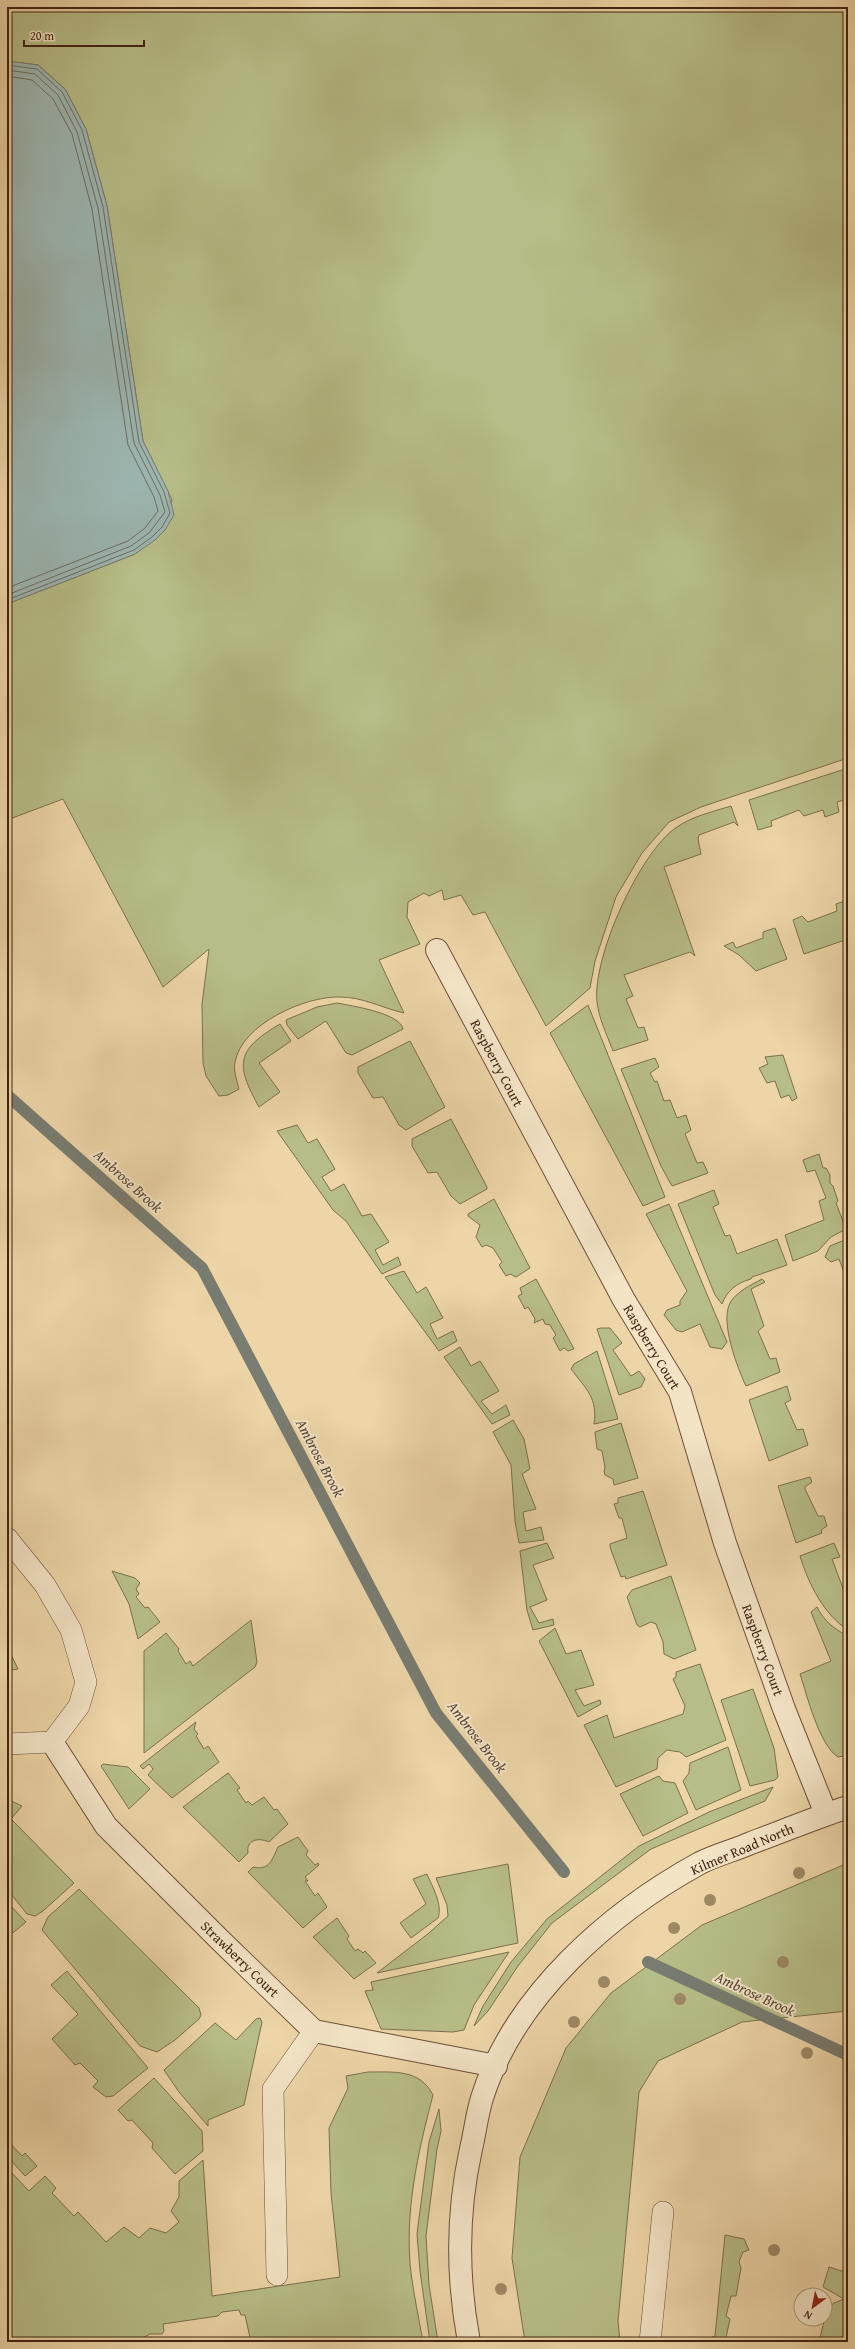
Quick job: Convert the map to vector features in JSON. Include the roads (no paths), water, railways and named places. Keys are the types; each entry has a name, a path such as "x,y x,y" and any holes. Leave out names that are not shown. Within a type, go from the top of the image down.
{"street":[{"name":"Raspberry Court","path":"437,950 624,1300 680,1392 728,1550 784,1709 826,1814"},
{"name":"Strawberry Court","path":"52,1742 106,1826 314,2031"},
{"name":"Kilmer Road North","path":"469,2342 463,2312 459,2231 469,2158 482,2098 496,2066 516,2028 542,1993 580,1949 644,1897 702,1862 826,1814 848,1807"},
{"path":"314,2031 496,2066"}],"lane":[{"path":"7,1538 45,1585 71,1630 86,1682 79,1706 52,1742 7,1744"},
{"path":"277,2275 273,2089 314,2031"},
{"path":"650,2342 663,2212"}],"water":[{"path":"7,61 38,65 65,89 86,129 107,206 143,441 168,491 174,515 165,530 155,540 135,554 7,604"}],"waterway":[{"name":"Ambrose Brook","path":"7,1095 202,1268 436,1713 564,1872"},
{"name":"Ambrose Brook","path":"648,1962 848,2055"}]}
